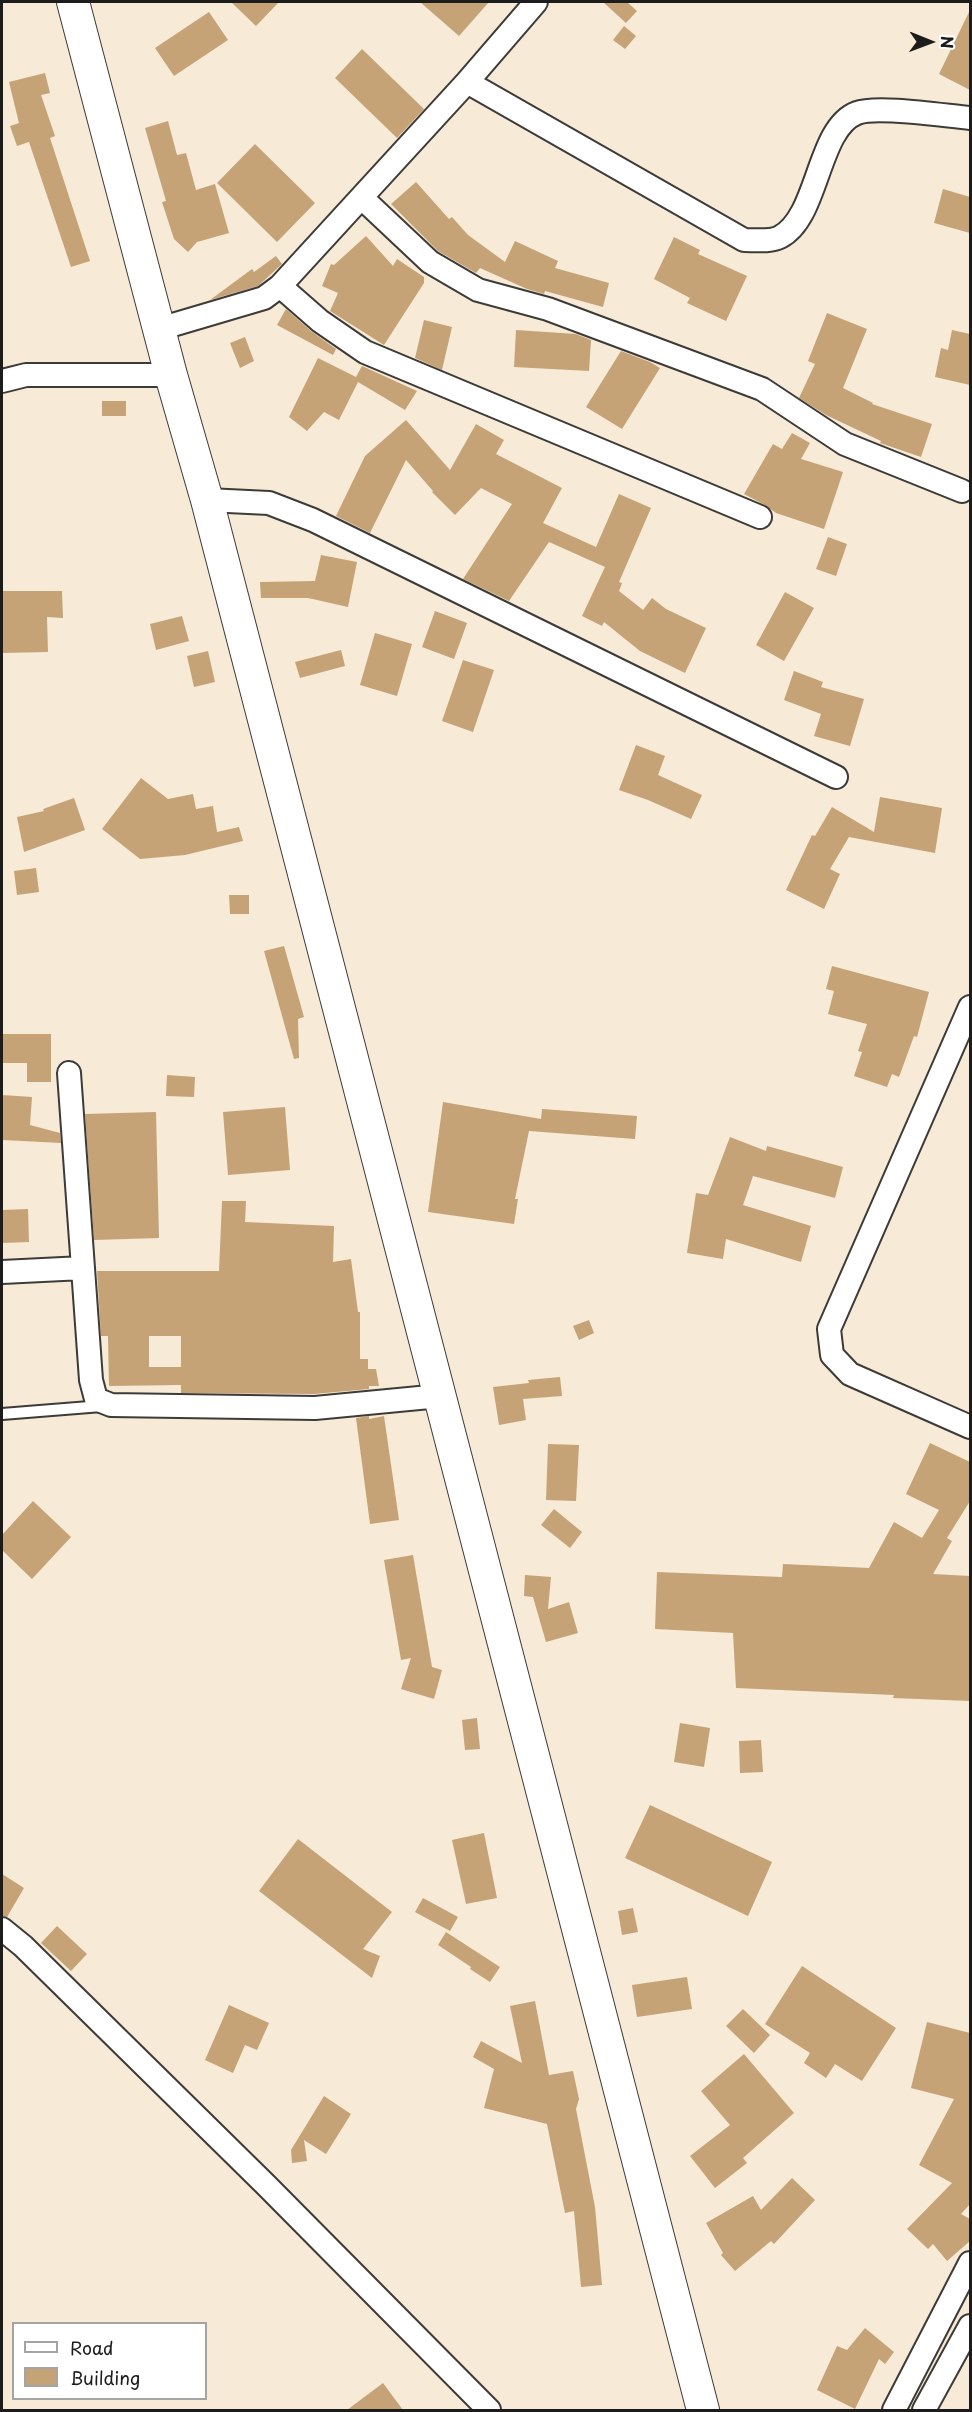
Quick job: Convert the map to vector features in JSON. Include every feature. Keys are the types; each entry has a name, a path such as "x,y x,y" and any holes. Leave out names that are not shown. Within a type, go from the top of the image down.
{"main road":[{"path":"72,2 171,375 207,500 703,2410"}],"street":[{"path":"159,329 264,298 280,286 467,82 536,2"},
{"path":"467,82 744,240 778,239 797,225 836,130 856,112 886,110 970,118"},
{"path":"362,198 430,262 478,290 548,309 762,389 845,444 962,491"},
{"path":"280,286 320,321 365,352 760,518"},
{"path":"2,381 26,375 171,375"},
{"path":"207,500 268,503 313,520 836,777"},
{"path":"970,1007 829,1329 832,1355 850,1374 970,1427"},
{"path":"69,1073 92,1380 96,1399 111,1405 315,1408 440,1396"},
{"path":"2,1272 83,1268"},
{"path":"2,1929 23,1946 257,2177 489,2410"},
{"path":"894,2410 970,2263"},
{"path":"924,2410 970,2326"}],"lane":[{"path":"2,1414 111,1405"}],"building":[{"path":"231,2 279,2 256,26"},
{"path":"420,2 489,2 459,36"},
{"path":"603,2 627,2 637,11 626,23"},
{"path":"970,10 970,90 939,74"},
{"path":"209,12 228,40 174,76 155,48"},
{"path":"624,26 636,36 625,49 613,40"},
{"path":"362,49 424,109 397,138 335,78"},
{"path":"45,73 50,93 41,95 55,136 50,138 90,261 71,267 29,142 17,146 10,126 19,123 9,82"},
{"path":"168,121 177,155 186,153 196,190 215,184 229,233 197,242 188,252 174,239 162,202 166,201 145,128"},
{"path":"255,144 315,203 277,242 217,183"},
{"path":"416,182 449,219 452,217 468,235 505,262 515,241 558,261 555,268 609,283 603,307 545,291 544,294 527,289 480,268 476,273 438,251 391,204"},
{"path":"943,189 970,197 970,233 934,223"},
{"path":"366,236 393,266 397,259 424,277 424,283 384,345 330,311 338,293 322,286 331,264 334,265"},
{"path":"674,237 700,250 698,254 747,276 726,321 687,303 690,298 654,279"},
{"path":"276,256 282,264 258,286 210,300 252,269 254,272"},
{"path":"286,309 336,349 333,355 277,325"},
{"path":"827,313 867,329 843,388 872,404 932,424 921,457 880,443 881,441 826,415 799,398 815,364 808,361"},
{"path":"424,320 452,327 442,370 415,358"},
{"path":"516,330 576,334 591,340 589,371 514,367"},
{"path":"952,330 970,334 970,385 935,377 941,348 948,350"},
{"path":"245,337 254,361 240,368 230,343"},
{"path":"621,351 660,368 622,429 586,407"},
{"path":"318,358 356,377 362,366 417,391 405,410 358,382 339,420 324,412 307,431 289,417"},
{"path":"102,401 126,401 126,416 102,416"},
{"path":"406,420 450,470 476,424 504,440 496,454 562,488 543,523 596,547 619,494 651,508 619,582 622,583 619,591 643,610 652,598 666,609 706,628 685,673 640,651 604,622 602,626 582,616 605,567 549,542 509,601 463,579 512,504 481,488 455,515 432,492 406,460 370,533 336,516 365,456"},
{"path":"792,433 810,443 801,459 843,472 824,529 776,513 744,494 773,444 782,449"},
{"path":"828,537 847,544 836,576 816,569"},
{"path":"321,555 357,562 348,607 308,598 261,598 260,582 315,581"},
{"path":"2,591 62,591 63,618 47,617 48,652 2,653"},
{"path":"785,592 814,608 784,661 756,645"},
{"path":"435,611 467,623 454,659 422,647"},
{"path":"182,616 189,641 156,650 150,624"},
{"path":"375,633 412,644 397,696 360,685"},
{"path":"341,650 345,666 300,678 295,662"},
{"path":"208,651 215,682 194,687 187,656"},
{"path":"463,660 494,670 473,732 442,721"},
{"path":"794,671 823,682 821,687 864,699 850,746 814,736 821,714 784,700"},
{"path":"636,745 665,756 658,775 702,795 691,819 619,790"},
{"path":"141,778 168,799 193,794 196,809 213,806 217,832 239,827 243,841 185,855 140,859 102,829"},
{"path":"880,797 942,808 935,853 849,837 830,869 840,874 824,909 786,890 812,835 815,836 832,807 874,832"},
{"path":"74,798 85,830 24,852 17,817 44,811 43,809"},
{"path":"36,868 39,892 17,895 14,871"},
{"path":"229,895 249,895 249,914 230,914"},
{"path":"284,946 304,1017 298,1019 299,1058 294,1059 264,951"},
{"path":"832,966 929,992 917,1037 914,1036 899,1077 892,1074 887,1087 854,1076 862,1052 858,1051 867,1024 828,1014 834,991 826,989"},
{"path":"2,1034 51,1034 51,1082 27,1082 27,1063 2,1063"},
{"path":"167,1075 195,1077 194,1097 166,1096"},
{"path":"2,1095 32,1097 30,1125 60,1133 61,1143 2,1140"},
{"path":"443,1102 541,1119 542,1109 637,1116 635,1139 529,1131 515,1199 518,1199 514,1224 428,1212"},
{"path":"285,1107 290,1170 228,1175 223,1112"},
{"path":"156,1112 159,1238 94,1240 85,1114"},
{"path":"730,1137 766,1151 767,1146 843,1167 835,1198 753,1176 743,1205 811,1226 801,1262 726,1239 723,1259 687,1253 696,1193 708,1195"},
{"path":"222,1201 246,1201 245,1222 334,1226 333,1262 351,1259 358,1312 360,1312 360,1359 368,1359 368,1369 376,1369 379,1386 314,1394 181,1393 181,1385 109,1386 108,1336 101,1336 97,1271 219,1271","holes":["149,1336 181,1336 181,1367 149,1367"]},
{"path":"28,1209 29,1242 2,1243 2,1210"},
{"path":"589,1320 594,1333 579,1340 573,1326"},
{"path":"560,1377 562,1396 523,1399 526,1420 499,1425 493,1387"},
{"path":"369,1416 369,1419 384,1416 399,1520 370,1524 356,1418"},
{"path":"930,1443 970,1462 970,1501 947,1538 952,1541 933,1574 970,1576 970,1701 736,1688 733,1633 655,1629 657,1572 782,1577 783,1564 869,1568 894,1522 922,1538 939,1510 906,1494"},
{"path":"548,1444 579,1445 576,1501 546,1500"},
{"path":"33,1501 71,1537 32,1579 2,1550 2,1535"},
{"path":"554,1509 582,1532 570,1548 541,1525"},
{"path":"413,1555 432,1667 442,1670 434,1699 401,1689 411,1658 401,1660 384,1560"},
{"path":"525,1575 551,1577 548,1609 569,1602 578,1633 546,1642 533,1597 524,1596"},
{"path":"477,1718 480,1749 465,1750 462,1720"},
{"path":"680,1723 710,1728 704,1767 674,1762"},
{"path":"761,1740 763,1772 740,1773 739,1741"},
{"path":"650,1805 772,1862 748,1916 625,1858"},
{"path":"484,1833 497,1898 466,1904 452,1840"},
{"path":"298,1839 392,1912 363,1949 380,1956 372,1978 259,1891"},
{"path":"2,1874 24,1888 7,1917 2,1916"},
{"path":"423,1898 458,1917 450,1931 415,1912"},
{"path":"633,1908 638,1932 622,1935 618,1911"},
{"path":"57,1926 87,1954 71,1971 41,1943"},
{"path":"446,1932 500,1967 490,1982 438,1945"},
{"path":"802,1966 896,2028 862,2081 835,2064 826,2078 804,2063 810,2053 765,2024"},
{"path":"687,1977 692,2009 637,2017 632,1985"},
{"path":"535,2001 549,2075 573,2071 579,2099 576,2109 595,2207 602,2285 581,2287 574,2211 565,2213 547,2124 484,2108 494,2069 473,2057 481,2041 522,2063 510,2006"},
{"path":"229,2005 269,2023 257,2050 245,2045 233,2073 205,2060"},
{"path":"743,2009 770,2035 754,2053 726,2026"},
{"path":"927,2022 970,2033 970,2204 961,2214 970,2219 970,2241 947,2261 933,2244 928,2249 907,2229 952,2183 919,2165 954,2099 911,2088"},
{"path":"744,2054 794,2113 743,2158 747,2163 715,2188 690,2156 730,2125 701,2091"},
{"path":"324,2096 351,2114 326,2154 304,2140 307,2161 292,2163 291,2150"},
{"path":"792,2178 815,2200 774,2244 771,2241 735,2271 721,2255 723,2253 706,2223 753,2196 761,2210"},
{"path":"865,2328 894,2352 885,2364 879,2359 855,2409 817,2390 837,2346 847,2350"},
{"path":"383,2383 403,2410 347,2410"}]}
